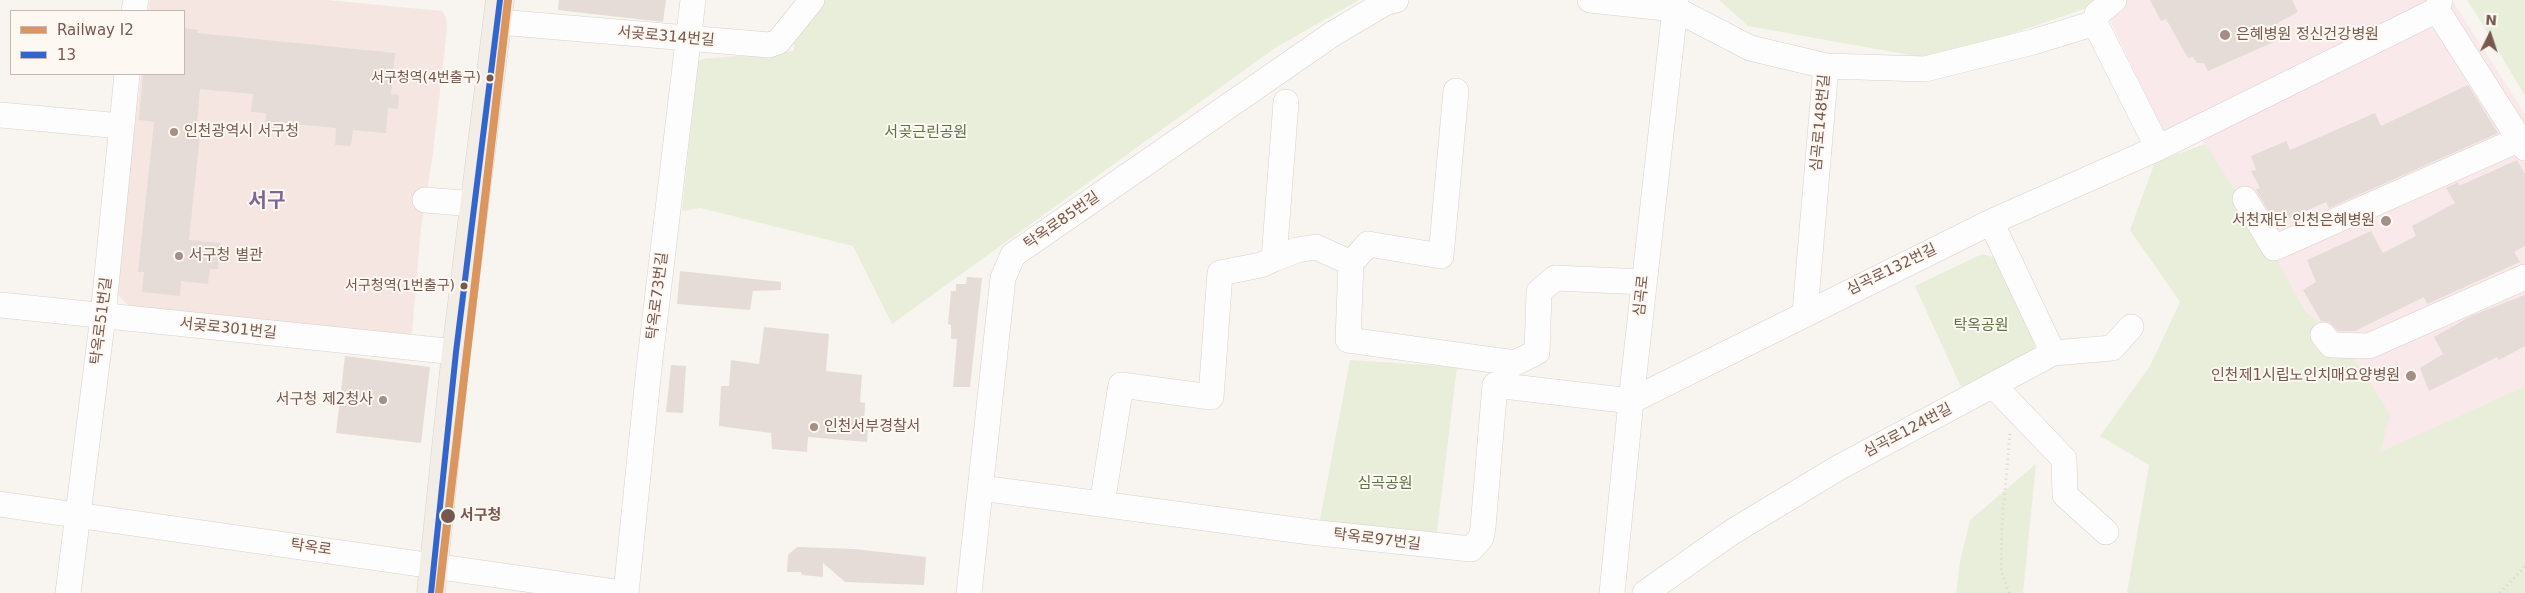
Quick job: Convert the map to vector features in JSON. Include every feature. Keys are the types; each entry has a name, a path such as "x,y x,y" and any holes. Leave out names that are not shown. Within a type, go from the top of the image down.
{"main road":[{"path":"431,593 456,352 500,11"}],"street":[{"name":"탁옥로73번길","path":"624,593 693,0"},
{"name":"서곶로314번길","path":"500,11 689,39 769,45 778,42 812,0"},
{"name":"탁옥로85번길","path":"969,593 1003,278 1013,255 1334,32 1396,0"},
{"path":"1590,0 1676,4"},
{"path":"1826,66 1925,69 2033,42 2094,23 2098,14 2114,0"},
{"name":"심곡로148번길","path":"1676,4 1750,48 1826,66 1805,313"},
{"name":"심곡로","path":"1612,593 1631,401 1676,4"},
{"path":"2245,199 2274,248 2522,144 2438,5"},
{"name":"심곡로132번길","path":"1631,401 1991,222 2158,148 2438,5"},
{"path":"2094,23 2158,148"},
{"name":"탁옥로51번길","path":"68,593 103,316 127,75"},
{"path":"1456,92 1440,256 1368,244 1351,263 1348,340 1515,363 1537,352 1539,292 1555,278 1644,282"},
{"path":"1274,260 1286,102"},
{"path":"0,115 121,126"},
{"path":"425,200 475,204"},
{"path":"1991,222 2053,353 2112,348 2131,327"},
{"path":"1102,504 1121,384 1211,397 1220,273 1261,265 1297,250 1316,247 1351,263"},
{"path":"2323,335 2331,345 2369,346 2525,277"},
{"name":"서곶로301번길","path":"0,305 456,352"},
{"name":"심곡로124번길","path":"1645,593 1732,532 1838,468 2053,353"},
{"name":"탁옥로97번길","path":"981,488 1310,532 1471,550 1481,538 1483,527 1496,385 1631,401"},
{"path":"1994,385 2064,459 2066,495 2106,532"},
{"name":"탁옥로","path":"0,504 624,593"}],"path":[{"path":"2009,593 2001,571 2002,524 2013,406"},
{"path":"2500,593 2525,566"}],"shaded area":[{"path":"150,0 327,0 442,11 446,17 447,29 433,153 421,228 412,333 403,340 129,306 115,292 141,75 185,75 185,10 148,10"},
{"name":"서천재단 인천은혜병원","path":"2103,0 2452,0 2525,114 2525,386 2379,453 2284,289 2202,139 2173,152 2108,16"}],"green space":[{"name":"서곶근린공원","path":"825,0 1359,0 1275,48 892,324 853,246 701,208 682,211 698,62 702,59 794,51 794,34"},
{"path":"1719,0 2096,0 2087,8 1982,44 1921,57 1748,26"},
{"path":"2467,0 2525,0 2525,96 2475,12"},
{"path":"2205,144 2262,232 2306,313 2327,327 2363,371 2390,415 2380,452 2525,386 2525,593 2127,593 2149,465 2100,436 2150,366 2180,302 2130,230 2155,162"},
{"name":"탁옥공원","path":"1982,254 1996,258 2035,339 2034,350 1961,387 1915,286"},
{"name":"심곡공원","path":"1350,360 1457,367 1435,548 1317,536"},
{"path":"2036,464 2023,593 1956,593 1960,562 1970,520"}],"building":[{"path":"559,0 666,0 663,22 558,10"},
{"name":"은혜병원 정신건강병원","path":"2150,0 2292,0 2298,12 2279,22 2274,30 2276,41 2208,71 2204,63 2197,63 2193,57 2188,58 2166,19 2161,21"},
{"name":"인천광역시 서구청","path":"185,28 198,30 197,33 395,53 391,94 399,95 398,109 388,108 386,133 353,130 351,146 335,145 336,128 283,123 282,131 265,129 266,113 251,112 253,94 200,89 196,135 200,135 189,240 220,243 218,269 210,269 208,284 181,281 180,296 142,292 144,272 138,272 154,122 139,120 143,75 185,75"},
{"path":"2468,85 2498,133 2329,208 2326,202 2276,224 2256,190 2260,188 2251,171 2256,170 2251,156 2286,141 2290,150 2375,113 2381,126"},
{"path":"2517,160 2525,174 2525,246 2514,252 2520,262 2427,304 2424,297 2355,331 2338,331 2329,322 2321,321 2303,290 2316,282 2307,260 2371,231 2383,253 2416,236 2412,226 2455,203 2446,188 2458,182 2459,186"},
{"path":"680,271 781,282 781,290 753,291 750,310 677,304"},
{"path":"967,277 982,278 970,387 953,387 957,339 951,339 951,325 948,324 951,291 956,291 956,284 966,284"},
{"path":"2525,295 2525,346 2499,360 2497,357 2429,391 2420,368 2443,354 2434,337 2471,316"},
{"path":"764,327 829,334 826,371 862,375 860,402 865,403 864,427 868,428 867,442 808,437 807,452 772,449 771,433 719,426 721,386 729,386 731,360 759,364"},
{"name":"서구청 제2청사","path":"345,356 430,367 421,443 336,433"},
{"path":"671,365 686,366 683,413 666,412"},
{"path":"797,547 854,549 926,557 924,585 845,582 823,563 823,577 802,575 801,572 787,572 788,555"}],"rail line":[{"name":"I2","path":"439,593 508,0"}],"transit line":[{"name":"13","path":"431,593 456,352 500,0"}],"place":[{"name":"은혜병원 정신건강병원","path":"2225,35"},
{"name":"서구청역(4번출구)","path":"490,78"},
{"name":"인천광역시 서구청","path":"174,132"},
{"name":"서천재단 인천은혜병원","path":"2386,221"},
{"name":"서구청 별관","path":"179,256"},
{"name":"서구청역(1번출구)","path":"464,286"},
{"name":"인천제1시립노인치매요양병원","path":"2411,376"},
{"name":"서구청 제2청사","path":"383,400"},
{"name":"인천서부경찰서","path":"814,427"},
{"name":"서구청","path":"448,516"}],"district":[{"name":"서구","path":"267,202"}]}
